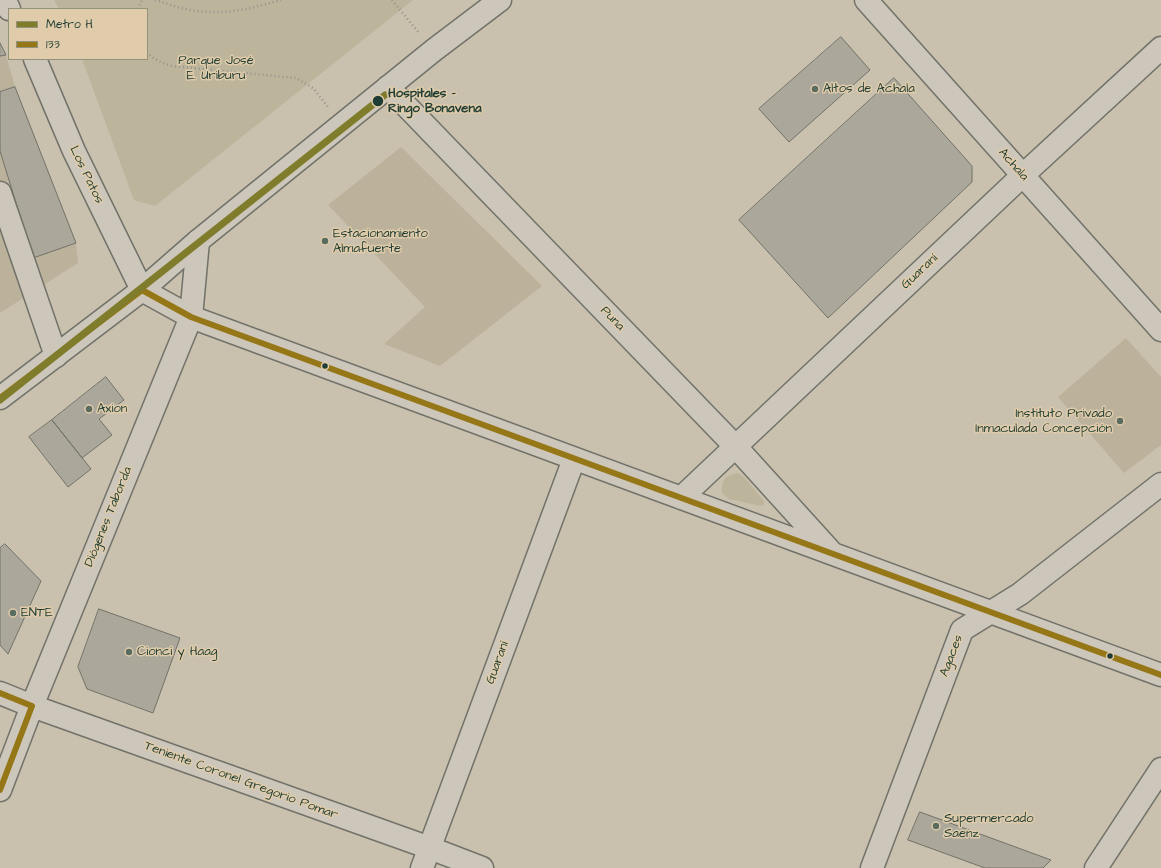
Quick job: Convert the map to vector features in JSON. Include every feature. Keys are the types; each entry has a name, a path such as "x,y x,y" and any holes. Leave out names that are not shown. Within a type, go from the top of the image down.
{"street":[{"path":"0,398 142,290 198,241 388,87 500,0"},
{"name":"Achala","path":"866,0 1161,330"},
{"name":"Guaraní","path":"680,498 1022,176 1161,48"},
{"name":"Los Patos","path":"35,60 74,151 142,290"},
{"name":"Puna","path":"388,87 735,446 833,554"},
{"path":"0,193 56,356"},
{"name":"Diógenes Taborda","path":"0,790 32,706 191,317 198,241"},
{"path":"142,290 191,317 1161,675"},
{"name":"Guaraní","path":"422,868 574,459"},
{"name":"Agaces","path":"872,868 962,630 1020,594 1161,484"},
{"name":"Teniente Coronel Gregorio Pomar","path":"0,693 32,706 430,848 482,868"},
{"path":"1096,868 1161,769"}],"path":[{"path":"155,0 174,6 212,12 247,9 281,0"},
{"path":"392,0 434,50"},
{"path":"148,53 160,62 172,66 296,78 313,88 342,125"}],"shaded area":[{"path":"0,44 6,55 15,87 76,243 78,263 0,313"},
{"path":"401,147 542,286 440,366 384,344 425,307 328,205"},
{"name":"Instituto Privado Inmaculada Concepción","path":"1126,338 1161,377 1161,445 1124,473 1058,397"}],"green space":[{"name":"Parque José E. Uriburu","path":"54,0 413,0 155,206 134,200 82,60 148,60 148,8 58,8"},
{"path":"738,473 744,477 764,501 764,505 761,506 729,499 722,493 723,481 730,475"}],"building":[{"name":"Altos de Achala","path":"841,37 870,70 789,142 759,109"},
{"path":"0,43 6,55 0,56"},
{"path":"894,78 972,166 972,182 828,318 739,220"},
{"path":"15,87 76,243 33,258 0,151 0,92"},
{"name":"Axion","path":"106,377 124,400 99,419 112,435 82,458 52,420"},
{"path":"52,420 91,469 68,487 29,437"},
{"name":"ENTE","path":"5,544 41,581 8,654 0,645 0,548"},
{"name":"Cionci y Haag","path":"99,609 180,638 153,713 87,689 78,667"},
{"name":"Supermercado Saenz","path":"920,812 1051,860 1043,868 985,868 908,840"}],"metro line":[{"name":"H","path":"0,400 385,95"}],"transit line":[{"name":"133","path":"0,398 142,290 191,317 1161,675"},
{"name":"133","path":"0,693 32,706 0,790"}],"place":[{"name":"Altos de Achala","path":"815,89"},
{"name":"Hospitales - Ringo Bonavena","path":"378,101"},
{"name":"Estacionamiento Almafuerte","path":"325,241"},
{"name":"Axion","path":"89,409"},
{"name":"Instituto Privado Inmaculada Concepción","path":"1120,421"},
{"name":"ENTE","path":"13,613"},
{"name":"Cionci y Haag","path":"129,652"},
{"name":"Supermercado Saenz","path":"936,826"}]}
